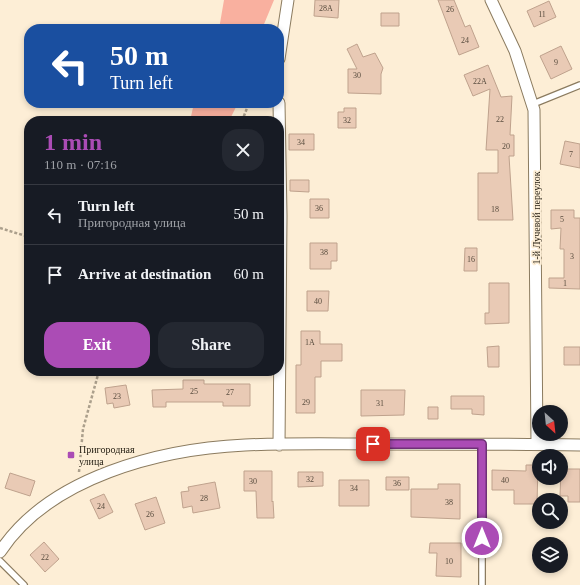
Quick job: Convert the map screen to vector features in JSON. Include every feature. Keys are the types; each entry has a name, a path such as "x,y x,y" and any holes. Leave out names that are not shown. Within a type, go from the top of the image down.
{"street":[{"path":"284,26 288,0"},
{"name":"1-й Лучевой переулок","path":"491,0 515,51 533,104 535,153 537,444"},
{"path":"279,444 280,376"},
{"path":"0,552 8,540 38,509 78,485 123,467 179,452 244,445 279,444 580,445"}],"lane":[{"path":"533,104 580,85"},
{"path":"482,444 482,585"},
{"path":"0,561 24,585"}],"path":[{"path":"0,228 24,235"},
{"path":"78,485 83,429 98,376"}],"shaded area":[{"path":"224,0 274,0 264,24 220,24"},
{"path":"193,108 236,108 232,116 191,116"}],"building":[{"path":"315,0 339,0 338,18 314,16"},
{"path":"438,0 454,0 465,27 470,25 479,47 459,55"},
{"path":"549,1 556,17 534,27 527,11"},
{"path":"381,13 399,13 399,26 381,26"},
{"path":"357,44 363,57 375,53 383,68 381,74 381,94 348,93 348,69 357,69 347,49"},
{"path":"561,46 572,69 551,79 540,56"},
{"path":"488,65 501,97 512,96 510,135 514,135 514,156 509,156 513,220 478,220 478,173 498,173 498,150 486,150 490,89 473,96 464,75"},
{"path":"344,108 356,108 356,128 338,128 338,112 344,112"},
{"path":"289,134 314,134 314,150 289,150"},
{"path":"565,141 580,144 580,168 560,164"},
{"path":"290,180 309,180 309,192 290,191"},
{"path":"310,199 329,199 329,218 310,218"},
{"path":"551,210 574,210 574,218 580,218 580,289 549,288 549,278 564,278 564,249 560,249 561,228 551,229"},
{"path":"310,243 337,243 337,261 331,261 331,269 310,269"},
{"path":"465,248 477,248 477,271 464,271"},
{"path":"489,283 509,283 509,323 485,324 485,313 489,313"},
{"path":"307,291 329,291 328,311 307,311"},
{"path":"301,331 320,331 320,344 342,344 342,361 321,361 321,377 315,377 315,413 296,413 296,365 301,365"},
{"path":"499,346 499,367 488,367 487,347"},
{"path":"564,347 580,347 580,365 564,365"},
{"path":"183,380 204,380 204,384 250,384 250,406 223,406 223,402 166,402 166,407 153,407 152,390 183,389"},
{"path":"126,385 130,405 114,408 113,403 107,404 105,388"},
{"path":"361,390 405,390 404,415 361,416"},
{"path":"451,396 484,396 484,415 472,414 472,409 451,409"},
{"path":"428,407 438,407 438,419 428,419"},
{"path":"526,465 532,465 532,485 537,485 537,493 532,493 532,504 514,504 514,490 492,490 492,470 526,471"},
{"path":"568,469 580,469 580,502 568,502 568,493 560,493 560,485 568,485"},
{"path":"244,471 272,471 272,502 273,501 274,518 257,518 256,491 244,491"},
{"path":"298,472 323,472 323,486 298,487"},
{"path":"10,473 35,481 30,496 5,488"},
{"path":"386,477 409,477 409,490 386,490"},
{"path":"339,480 369,480 369,506 339,506"},
{"path":"215,482 220,508 193,513 192,506 183,508 181,492 189,491 188,487"},
{"path":"438,484 460,484 460,519 411,517 411,489 438,489"},
{"path":"104,494 113,512 99,519 90,500"},
{"path":"156,497 165,523 145,530 135,504"},
{"path":"44,542 59,559 45,572 30,555"},
{"path":"430,543 461,543 461,577 436,576 437,553 429,553"}],"place":[{"name":"Пригородная улица","path":"71,455"}],"route":[{"path":"373,444 482,444 482,538"}]}
